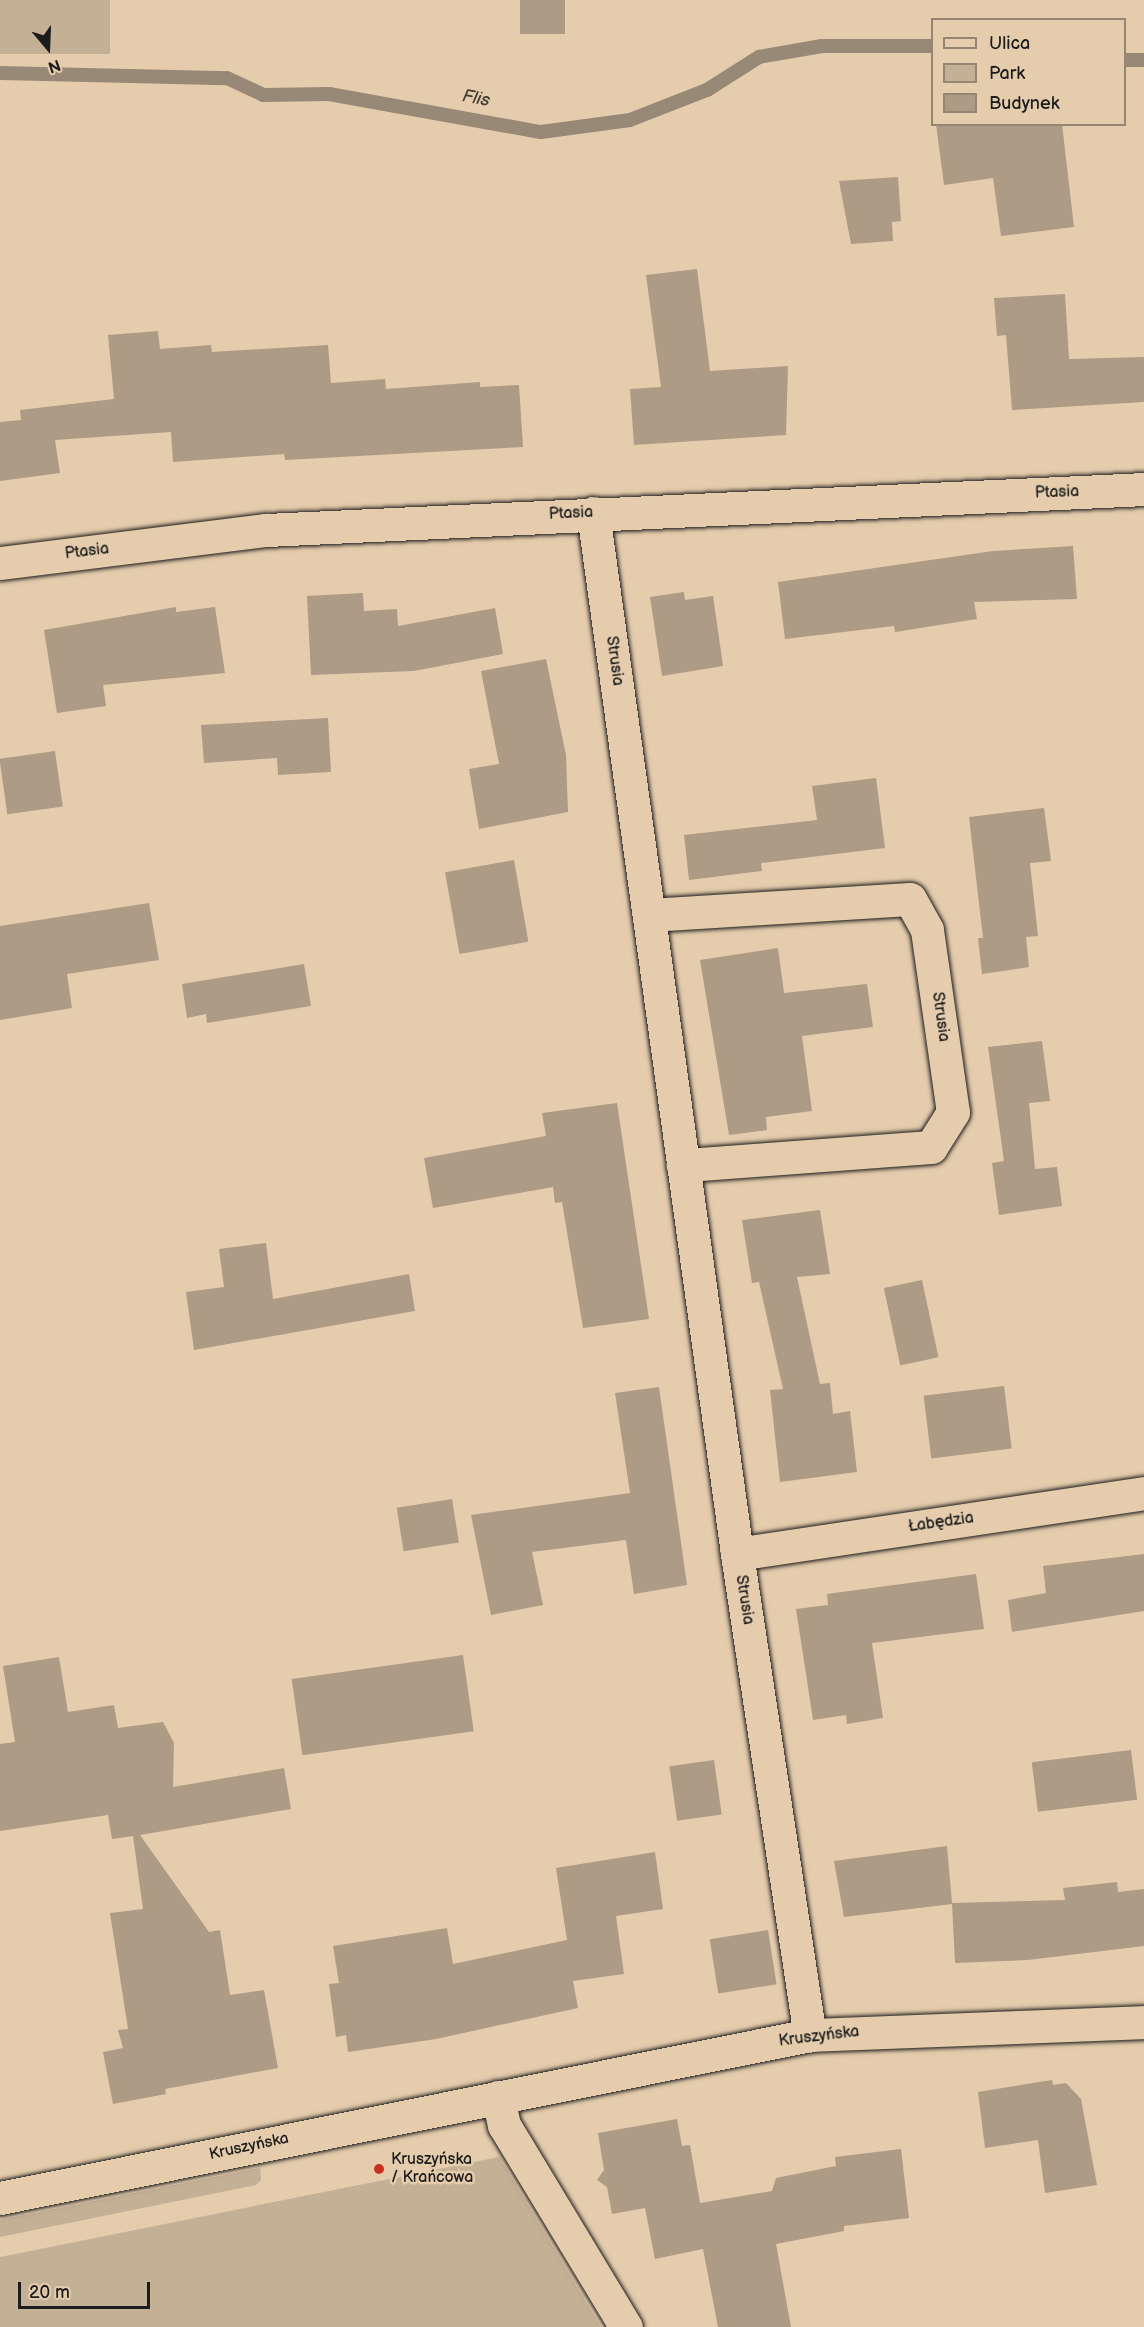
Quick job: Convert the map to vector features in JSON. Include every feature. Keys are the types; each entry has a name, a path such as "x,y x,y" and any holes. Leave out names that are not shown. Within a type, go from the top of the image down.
{"street":[{"name":"Ptasia","path":"0,563 266,530 1144,489"},
{"name":"Strusia","path":"593,513 737,1554 810,2035"},
{"name":"Strusia","path":"649,915 910,899 927,930 953,1112 931,1147 684,1165"},
{"name":"Łabędzia","path":"737,1554 1144,1493"},
{"name":"Kruszyńska","path":"0,2198 810,2035 1144,2024"},
{"path":"498,2097 504,2125 626,2327"}],"green space":[{"path":"0,0 110,0 110,54 0,54"},
{"path":"499,2157 601,2327 0,2327 0,2257"},
{"path":"260,2168 261,2180 256,2185 0,2237 0,2220"}],"building":[{"path":"520,0 565,0 565,34 520,34"},
{"path":"936,126 1062,126 1074,227 1001,236 993,178 944,185"},
{"path":"898,177 901,221 892,222 893,241 851,244 839,181"},
{"path":"697,269 710,371 788,366 786,435 634,445 630,389 661,387 646,275"},
{"path":"1065,294 1069,359 1144,357 1144,402 1012,410 1006,335 997,336 994,298"},
{"path":"158,331 160,349 211,345 212,352 328,345 331,383 385,379 386,389 480,382 480,387 519,385 523,447 285,460 284,454 173,462 171,432 55,440 60,473 0,481 0,422 21,420 20,410 114,399 108,335"},
{"path":"1073,546 1077,599 974,602 977,619 895,632 894,626 785,639 778,582 993,551"},
{"path":"684,592 685,600 713,596 723,666 662,676 650,597"},
{"path":"363,593 364,611 397,609 398,626 495,608 503,654 414,671 311,675 307,596"},
{"path":"176,607 176,612 215,607 225,673 103,685 106,706 57,713 44,630"},
{"path":"546,659 566,755 568,812 479,829 469,769 499,764 481,671"},
{"path":"328,718 331,772 278,775 277,758 204,763 201,725"},
{"path":"55,751 63,806 7,814 0,759"},
{"path":"876,778 885,848 761,863 762,871 689,880 684,835 817,820 812,786"},
{"path":"1044,808 1051,861 1030,863 1038,936 1026,937 1029,967 982,974 978,938 983,938 969,817"},
{"path":"514,860 528,942 459,954 445,872"},
{"path":"149,903 159,960 67,974 72,1008 0,1020 0,926"},
{"path":"778,948 784,993 867,984 873,1027 802,1036 812,1111 766,1117 767,1130 729,1135 700,960"},
{"path":"304,964 311,1006 207,1023 206,1014 187,1018 182,984"},
{"path":"1042,1041 1050,1101 1029,1103 1035,1169 1057,1167 1062,1206 999,1215 992,1163 1004,1161 988,1047"},
{"path":"617,1103 649,1319 583,1328 562,1202 555,1203 553,1187 433,1208 424,1158 546,1136 542,1113"},
{"path":"820,1210 830,1274 797,1277 820,1384 830,1383 833,1414 850,1411 857,1472 780,1482 770,1390 783,1389 759,1282 752,1283 742,1220"},
{"path":"266,1243 273,1299 409,1274 415,1311 194,1350 186,1292 224,1287 219,1249"},
{"path":"922,1280 938,1357 900,1365 884,1288"},
{"path":"1004,1386 1012,1449 931,1458 924,1396"},
{"path":"659,1387 687,1585 634,1594 626,1540 532,1552 543,1605 491,1615 471,1515 630,1493 615,1393"},
{"path":"452,1499 459,1542 404,1551 397,1508"},
{"path":"1144,1554 1144,1611 1012,1632 1008,1600 1046,1593 1043,1566"},
{"path":"976,1574 984,1629 872,1643 883,1718 847,1724 846,1715 813,1720 796,1609 828,1605 827,1594"},
{"path":"463,1655 474,1731 302,1755 292,1679"},
{"path":"59,1657 68,1712 114,1705 118,1728 163,1722 174,1743 173,1787 284,1768 291,1809 140,1835 209,1932 220,1930 230,1995 264,1990 278,2068 165,2089 166,2094 113,2104 103,2052 123,2048 118,2030 128,2029 110,1913 143,1909 133,1836 112,1839 108,1815 0,1831 0,1744 15,1742 3,1666"},
{"path":"1131,1750 1137,1800 1038,1812 1032,1762"},
{"path":"714,1760 722,1814 677,1821 669,1766"},
{"path":"947,1846 952,1903 1065,1900 1063,1888 1117,1882 1118,1892 1144,1889 1144,1946 1028,1960 955,1963 952,1904 844,1917 834,1861"},
{"path":"655,1852 663,1909 616,1916 624,1974 573,1981 578,2008 436,2039 348,2052 346,2035 336,2037 329,1984 339,1983 333,1946 447,1928 453,1964 567,1940 556,1868"},
{"path":"768,1930 777,1984 718,1994 710,1939"},
{"path":"1052,2080 1053,2085 1066,2083 1081,2099 1097,2185 1045,2193 1038,2140 985,2148 978,2092"},
{"path":"677,2119 682,2146 690,2145 700,2203 772,2191 776,2178 836,2166 835,2157 901,2149 909,2218 844,2226 844,2231 776,2244 791,2327 718,2327 703,2249 655,2259 645,2208 612,2214 607,2187 597,2180 604,2170 598,2133"}],"waterway":[{"name":"Flis","path":"0,73 227,78 263,95 329,94 541,132 630,120 707,90 759,57 822,46 931,46"},
{"name":"Flis","path":"1126,60 1144,60"}],"place":[{"name":"Kruszyńska / Krańcowa","path":"379,2169"}]}
